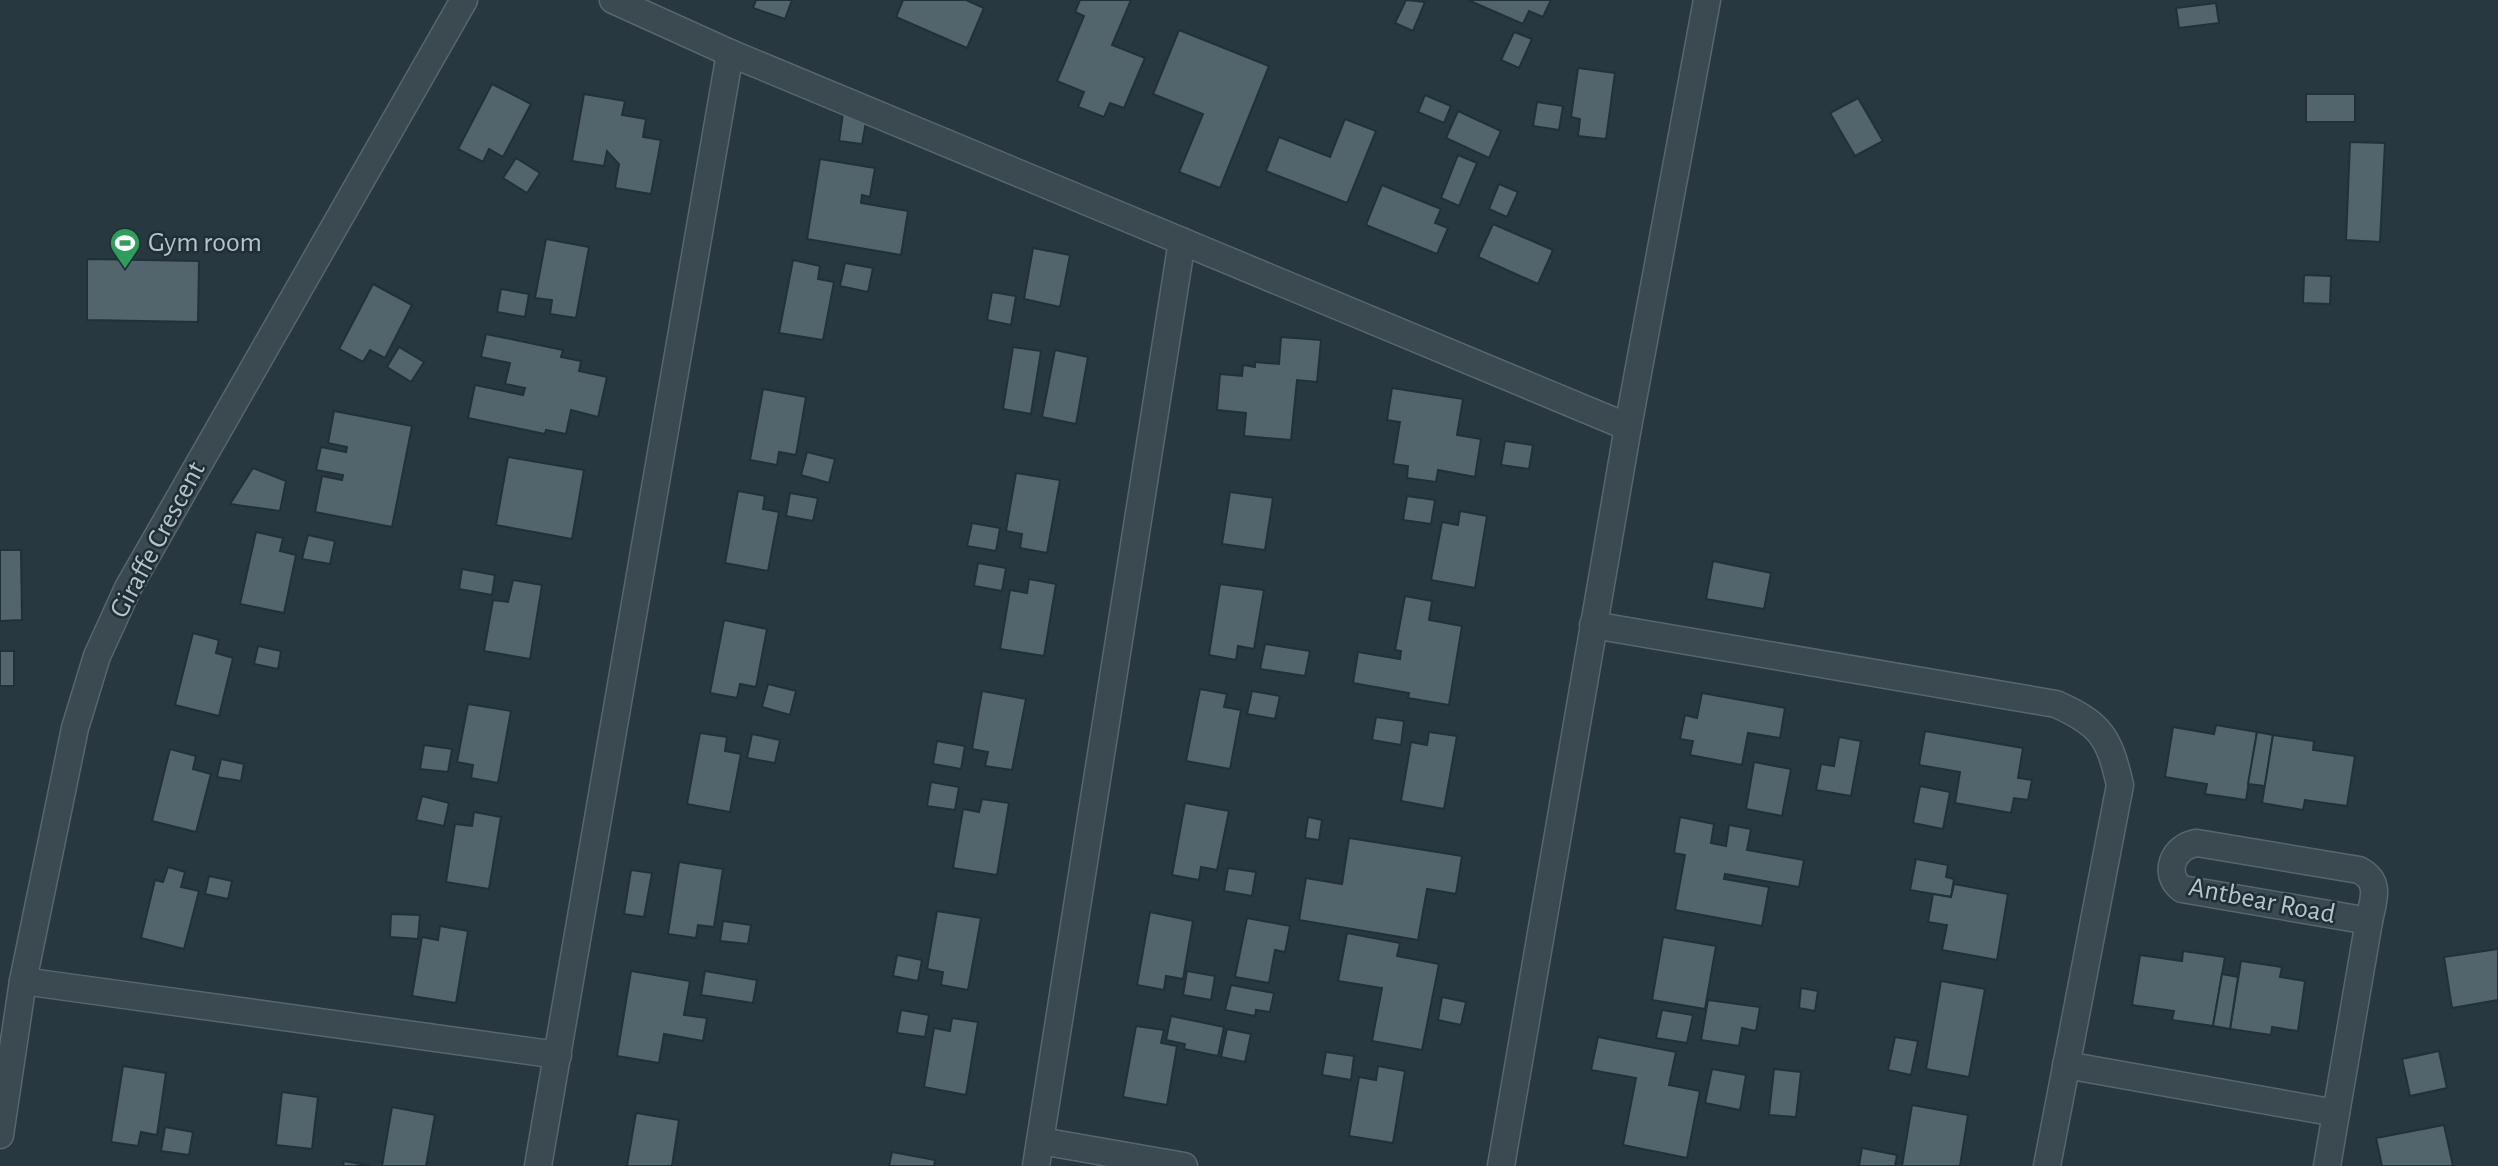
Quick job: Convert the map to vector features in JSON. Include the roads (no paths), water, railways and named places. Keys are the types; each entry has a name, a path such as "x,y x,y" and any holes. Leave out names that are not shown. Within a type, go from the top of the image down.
{"street":[{"name":"Giraffe Crescent","path":"0,1135 23,981 75,727 97,656 128,588 464,0"},
{"path":"613,0 730,53 1628,426"},
{"path":"1501,1166 1628,426 1707,0"},
{"path":"538,1166 730,53"},
{"path":"1182,240 1038,1154 1184,1166"},
{"path":"1593,625 2056,704 2080,715 2102,733 2113,758 2120,785 2047,1166"},
{"name":"Antbear Road","path":"2197,843 2358,870 2371,877 2373,884 2369,921 2182,889 2174,880 2172,872 2175,857 2181,848 2197,843"},
{"path":"2327,1166 2369,921"},
{"path":"23,981 558,1055"},
{"path":"2066,1065 2336,1113"}],"place":[{"name":"Gym room","path":"125,270"}]}
